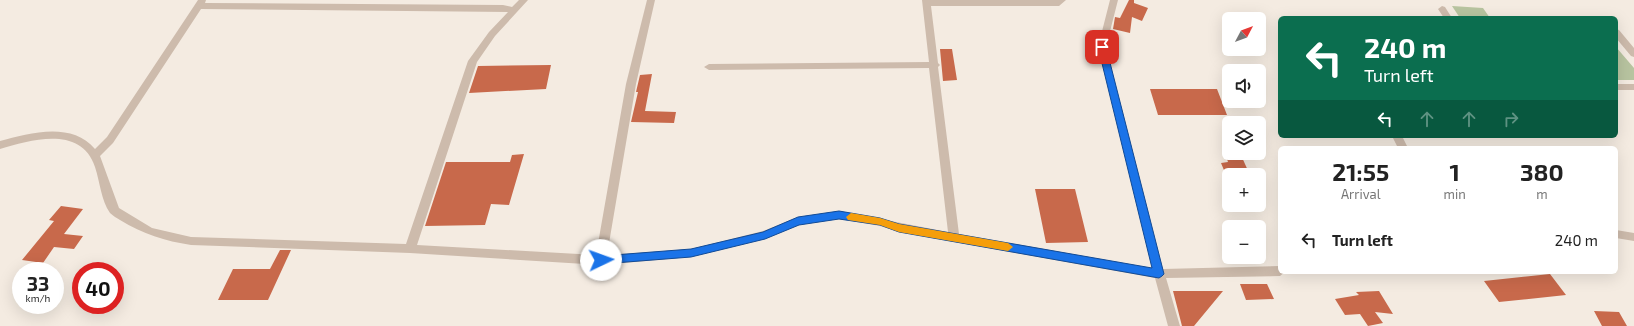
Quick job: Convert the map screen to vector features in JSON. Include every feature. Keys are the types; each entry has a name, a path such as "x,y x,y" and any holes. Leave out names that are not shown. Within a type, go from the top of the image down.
{"street":[{"path":"410,249 473,61 492,34 524,0"},
{"path":"601,260 631,84 651,0"},
{"path":"954,237 935,65 926,1 1060,3 1062,0"},
{"path":"1114,0 1102,47 1159,274 1174,326"},
{"path":"95,155 110,140 201,3 496,8 513,10"},
{"path":"1442,9 1447,16"},
{"path":"1618,34 1634,54"},
{"path":"709,67 935,65"},
{"path":"1618,87 1634,87"},
{"path":"0,145 42,135 60,134 79,140 95,155 114,210 136,226 161,236 191,241 410,249 601,260 691,253 765,235 798,221 839,215 1159,274 1278,271"},
{"path":"1618,234 1634,237"}],"green space":[{"path":"1452,6 1483,8 1489,16 1459,16"},
{"path":"1618,49 1634,68 1634,80 1618,80"}],"building":[{"path":"1129,0 1134,0 1134,3 1148,8 1142,21 1132,17 1130,33 1113,29 1115,17 1120,18"},
{"path":"940,49 952,49 957,80 943,81"},
{"path":"551,65 546,89 469,93 478,66"},
{"path":"652,74 645,111 676,112 674,123 631,122 638,92 636,92 640,75"},
{"path":"1150,89 1217,89 1222,102 1222,108 1224,108 1227,115 1158,115"},
{"path":"524,154 509,205 491,204 485,225 425,226 446,162 510,162 512,155"},
{"path":"1227,160 1243,160 1247,168 1223,168 1221,163 1228,162"},
{"path":"1035,189 1075,189 1088,242 1046,243"},
{"path":"61,206 83,209 64,234 83,236 74,249 54,247 44,262 22,260 54,221 49,220"},
{"path":"280,250 291,250 268,300 218,300 233,269 270,269"},
{"path":"1550,274 1566,295 1499,302 1484,281"},
{"path":"1240,284 1267,284 1274,299 1246,300"},
{"path":"1173,291 1223,291 1194,326 1182,326"},
{"path":"1379,291 1393,314 1375,312 1383,323 1368,326 1360,314 1345,315 1335,299 1359,295 1356,292"},
{"path":"1594,311 1619,312 1627,326 1602,326"}],"slow traffic":[{"path":"851,217 880,222 899,228 1008,247"}],"route":[{"path":"601,260 644,258 691,253 765,235 798,221 839,215 880,222 899,228 1159,274 1102,47"}]}
